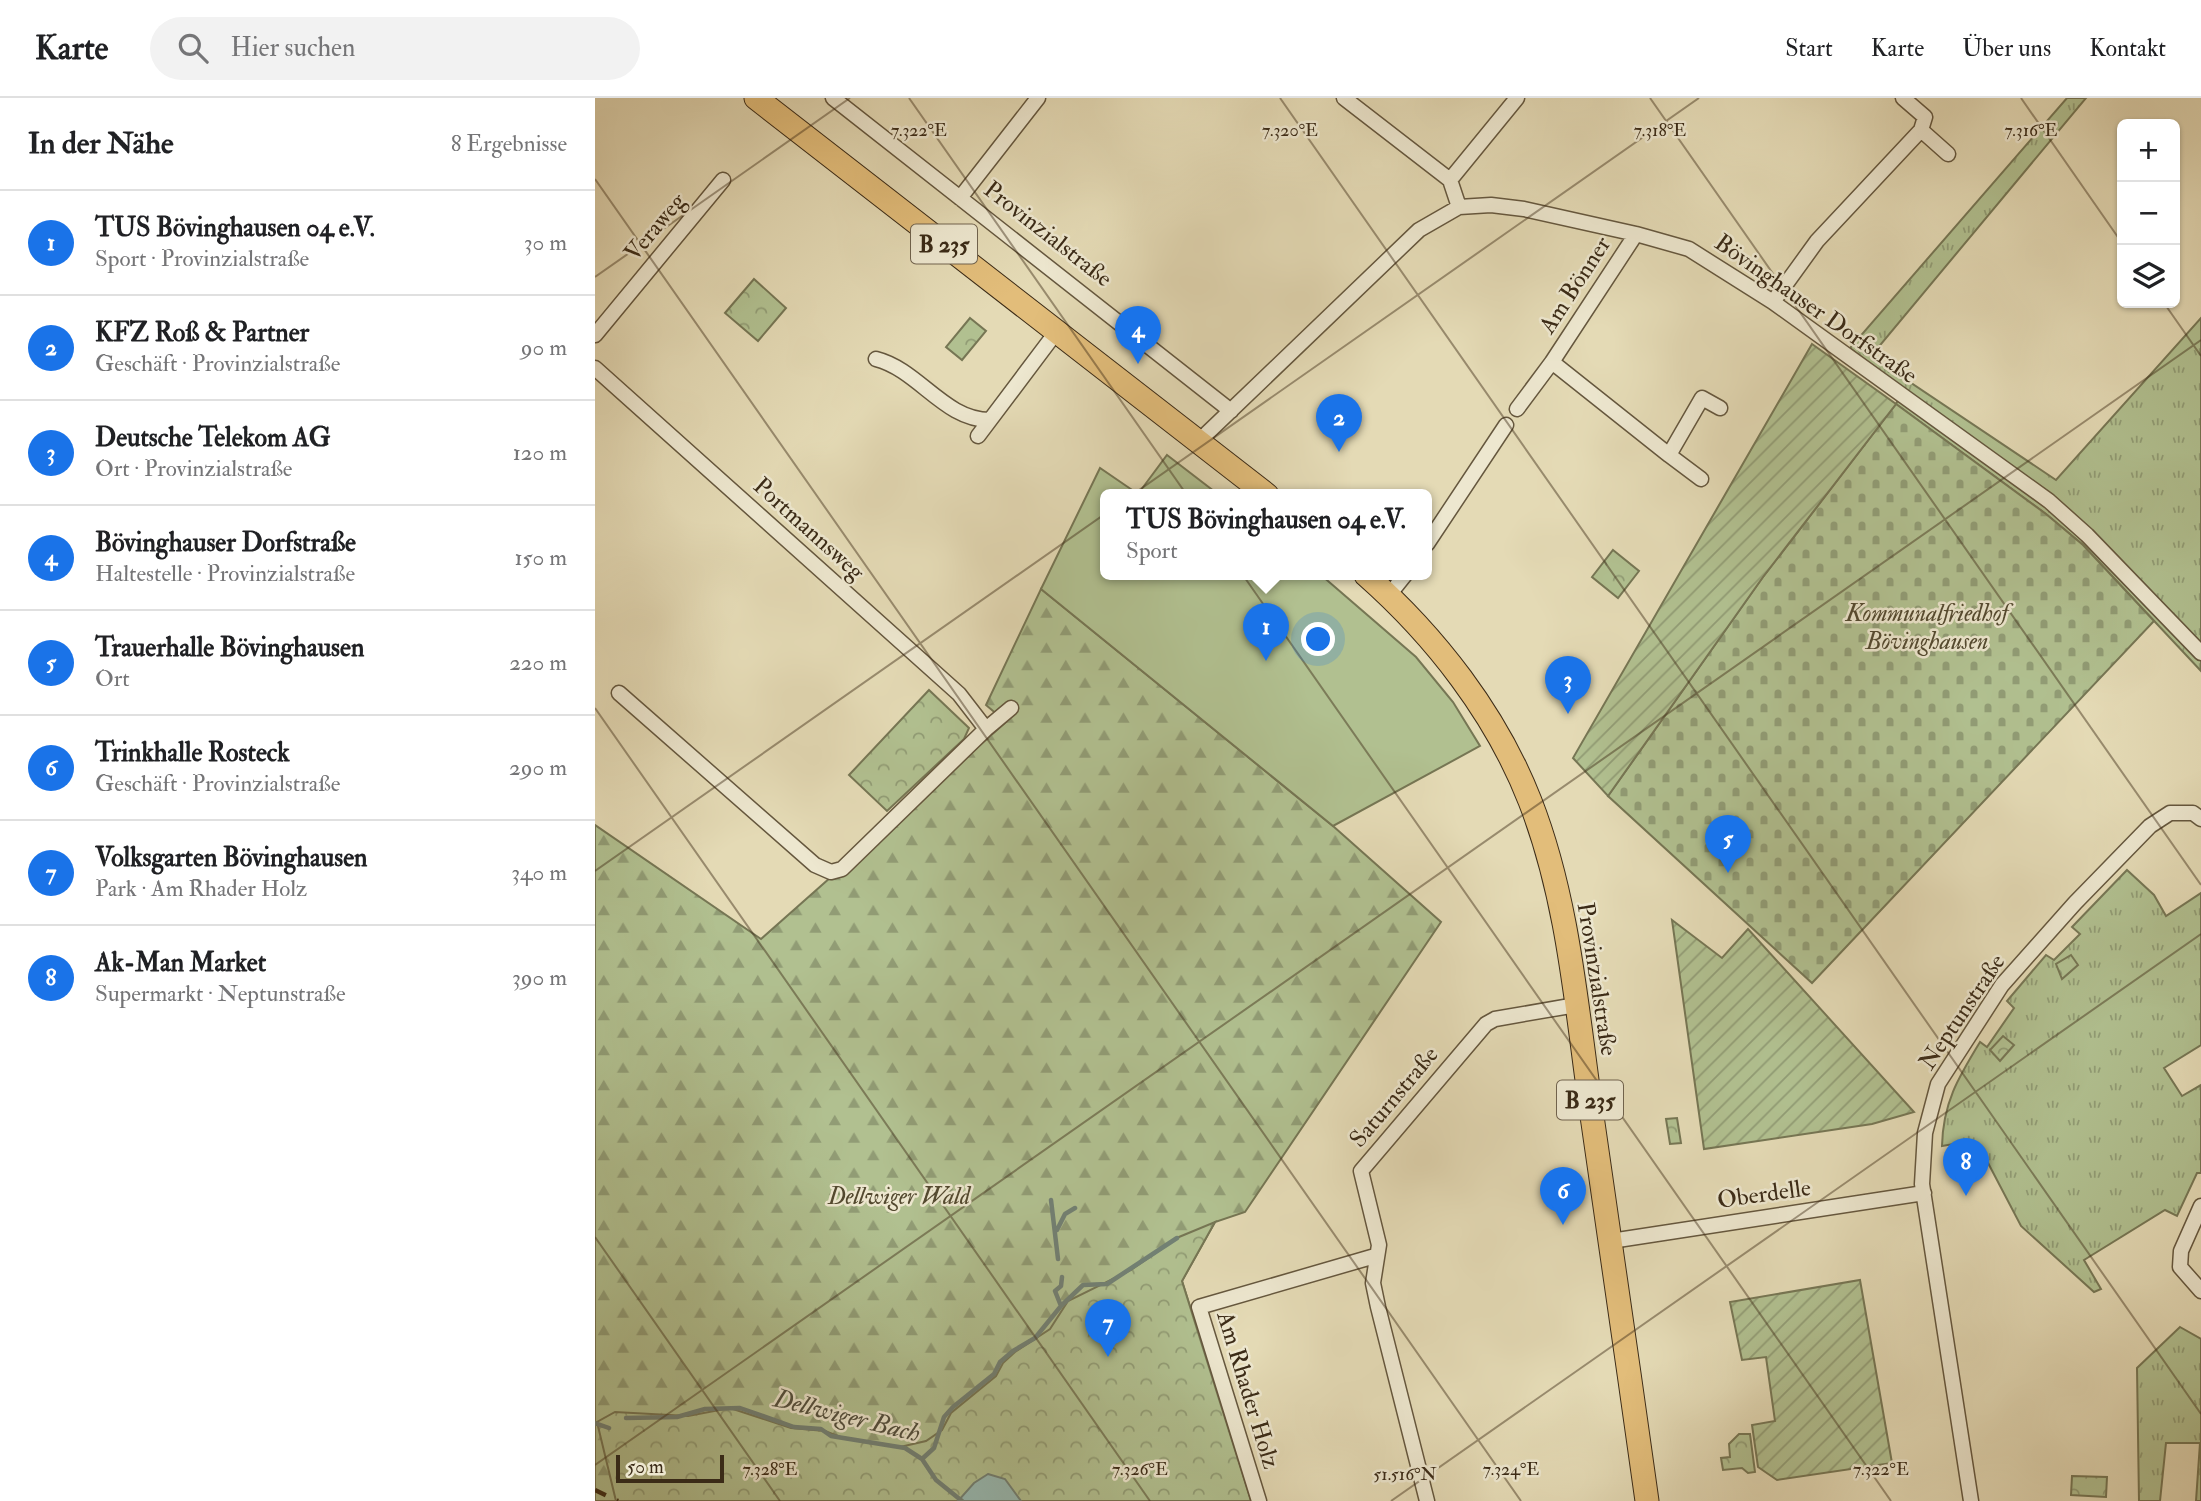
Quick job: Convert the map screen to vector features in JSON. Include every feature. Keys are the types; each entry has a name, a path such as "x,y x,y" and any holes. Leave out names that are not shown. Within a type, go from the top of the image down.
{"main road":[{"name":"B 235","path":"756,98 1259,489"},
{"name":"Provinzialstraße","path":"1372,580 1389,595 1449,663 1499,737 1525,790 1545,846 1555,884 1576,1005 1647,1501"}],"street":[{"name":"Provinzialstraße","path":"833,98 1231,411"},
{"path":"960,198 1038,98"},
{"path":"1344,98 1450,180 1459,207"},
{"path":"1450,180 1517,98"},
{"path":"1773,302 1817,241 1921,130 1925,117 1903,98"},
{"path":"1921,130 1948,154"},
{"name":"Veraweg","path":"595,335 723,180"},
{"name":"Bövinghauser Dorfstraße","path":"1199,441 1419,230 1459,207 1492,205 1524,209 1689,249 1773,302 2049,500 2087,535 2201,653"},
{"name":"Am Bönner","path":"1517,409 1552,362 1636,234"},
{"path":"978,436 1057,331"},
{"path":"876,359 894,364 956,411 974,420 990,420"},
{"name":"Am Bönner","path":"1552,362 1701,479"},
{"name":"Portmannsweg","path":"595,368 959,694 986,729"},
{"path":"1669,455 1702,398 1720,408"},
{"path":"1432,536 1506,425"},
{"path":"1389,595 1401,580"},
{"path":"619,693 781,837 815,865 831,872 842,869 1011,708"},
{"name":"Neptunstraße","path":"1971,1501 1924,1193 1925,1133 1935,1094 1968,1035 2002,985 2075,903 2150,826 2170,813 2193,813 2201,819"},
{"name":"Saturnstraße","path":"1427,1501 1377,1307 1373,1283 1375,1256 1379,1245 1361,1178 1366,1163 1486,1024 1495,1019 1576,1005"},
{"name":"Oberdelle","path":"1611,1241 1924,1193"},
{"path":"2201,1206 2181,1251 2180,1267 2201,1291"},
{"name":"Am Rhader Holz","path":"1259,1501 1199,1307 1375,1256"}],"green space":[{"path":"2067,98 2086,98 1871,356 2056,480 2201,318 2201,671 2083,545 2046,514 1896,404 1903,389 1850,348"},
{"path":"754,279 786,308 758,341 725,313"},
{"path":"970,318 986,331 962,360 946,347"},
{"path":"1812,344 1896,404 1763,577 1608,796 1573,758"},
{"name":"Kommunalfriedhof Bövinghausen","path":"1896,404 2046,514 2083,545 2154,621 1812,983 1608,796 1763,577"},
{"path":"1167,455 1211,489 1142,489"},
{"path":"1100,468 1131,489 1100,489 1100,580 1327,580 1416,657 1453,702 1480,746 1333,826 1041,589"},
{"path":"1613,550 1639,571 1618,598 1592,577"},
{"name":"Dellwiger Wald","path":"1041,589 1333,826 1441,922 1245,1212 1215,1222 1182,1281 1251,1501 595,1501 595,825 761,939 1006,722 986,705"},
{"path":"929,690 969,728 964,739 887,811 849,775"},
{"path":"2127,870 2154,895 2166,916 2201,893 2201,1045 2164,1068 2182,1096 2201,1085 2201,1173 2197,1173 2177,1216 2165,1210 2084,1260 2101,1289 2094,1292 2021,1226 1987,1161 1963,1166 1953,1144 1942,1146 1943,1131 1953,1091 1965,1067 1980,1042 1987,1047 2014,1008 2007,1001 2046,955 2054,960 2080,934 2072,927"},
{"path":"1672,920 1722,958 1748,929 1914,1112 1872,1124 1704,1149"},
{"path":"2071,955 2078,965 2062,979 2056,964"},
{"path":"2003,1036 2014,1045 2000,1061 1990,1050"},
{"path":"1677,1118 1681,1143 1670,1144 1666,1119"},
{"path":"1215,1222 1182,1281 1251,1501 616,1501 597,1422 615,1412 688,1416 730,1408 791,1428 825,1431 843,1438 900,1447 926,1441 942,1430 951,1413 996,1376 1003,1363 1015,1352 1050,1329 1068,1301 1131,1270 1179,1237"},
{"path":"1860,1280 1892,1463 1777,1480 1758,1467 1752,1425 1775,1421 1766,1357 1742,1360 1730,1302"},
{"path":"2180,1327 2201,1339 2201,1501 2196,1501 2200,1443 2166,1443 2160,1501 2139,1501 2137,1368"},
{"path":"1739,1434 1750,1434 1755,1472 1748,1473 1742,1468 1723,1470 1721,1458 1730,1457 1729,1444"},
{"path":"2072,1476 2107,1477 2106,1497 2071,1495"}],"water":[{"path":"988,1474 1005,1479 1021,1501 958,1501 974,1483"}],"waterway":[{"path":"1051,1200 1058,1259"},
{"path":"1057,1230 1065,1214 1075,1208"},
{"name":"Dellwiger Bach","path":"626,1418 677,1417 705,1409 740,1408 794,1427 821,1429 831,1436 905,1448 922,1459 934,1448 944,1417 953,1407 994,1374 1000,1362 1013,1351 1035,1338 1061,1306 1083,1285 1107,1284 1177,1238"},
{"path":"1061,1306 1055,1291 1061,1286 1062,1277"},
{"name":"Dellwiger Bach","path":"595,1423 609,1428"},
{"path":"922,1459 936,1480 962,1501"}],"railway":[{"path":"595,1490 618,1501"}],"place":[{"name":"Bövinghauser Dorfstraße","path":"1138,364"},
{"name":"KFZ Roß & Partner","path":"1339,452"},
{"name":"TUS Bövinghausen 04 e.V.","path":"1266,661"},
{"name":"Deutsche Telekom AG","path":"1568,714"},
{"name":"Trauerhalle Bövinghausen","path":"1728,873"},
{"name":"Ak-Man Market","path":"1966,1196"},
{"name":"Trinkhalle Rosteck","path":"1563,1225"},
{"name":"Volksgarten Bövinghausen","path":"1108,1357"}]}
